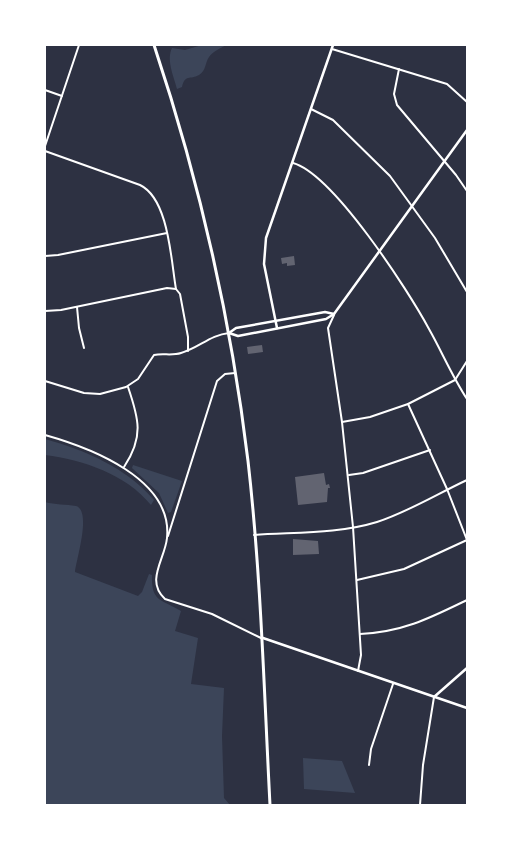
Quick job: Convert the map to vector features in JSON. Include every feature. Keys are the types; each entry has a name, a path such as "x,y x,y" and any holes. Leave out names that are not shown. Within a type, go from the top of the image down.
{"highway":[{"path":"154,45 193,174 229,333 248,462 261,638 270,805"}],"street":[{"path":"45,146 78,45"},
{"path":"277,328 264,264 264,248 332,47 447,84 467,102"},
{"path":"399,69 394,94 397,105 467,191"},
{"path":"45,90 62,96"},
{"path":"311,109 333,120 390,176 435,238 467,292"},
{"path":"358,672 361,655 353,527 342,422 328,328 334,314 467,130"},
{"path":"45,151 145,187 159,206 167,233 176,290 180,294 188,337 188,351"},
{"path":"292,162 310,170 335,195 380,252 428,327 455,380 467,399"},
{"path":"45,256 167,233"},
{"path":"45,311 77,307 167,288 176,290"},
{"path":"77,307 79,328 84,348"},
{"path":"45,381 84,394 100,394 128,387 138,380 154,356 162,353 178,354 188,351 211,336 229,333 236,328 325,312 334,314"},
{"path":"229,333 238,336 326,319 334,314"},
{"path":"258,324 258,331"},
{"path":"342,422 370,417 408,404 455,380 467,361"},
{"path":"235,373 225,374 217,381 156,577 156,586 161,595 165,599 212,614 261,638 467,708"},
{"path":"124,467 136,447 139,433 137,418 128,387"},
{"path":"357,580 404,569 467,540 448,489 408,404"},
{"path":"45,435 80,447 124,467 146,485 163,507 167,538"},
{"path":"348,475 370,471 430,450"},
{"path":"254,535 353,527 393,517 467,480"},
{"path":"360,634 384,633 410,626 467,600"},
{"path":"420,805 423,765 434,697 467,668"},
{"path":"369,765 371,749 393,684"}],"shaded area":[{"path":"202,45 226,45 210,55 201,73 186,79 182,87 177,89 170,63 172,48 185,50"},
{"path":"45,439 75,449 104,462 131,479 154,500 151,505 129,485 103,470 59,457 45,455"},
{"path":"133,465 182,481 171,512 168,513 159,493 132,468"},
{"path":"45,502 76,506 81,510 83,526 75,572 138,596 142,592 149,574 152,575 155,595 181,611 175,631 198,638 191,684 224,688 222,736 224,798 230,805 45,805"},
{"path":"303,758 342,761 355,793 304,789"}],"building":[{"path":"294,256 295,265 287,266 287,263 282,264 281,258"},
{"path":"262,345 263,352 248,354 247,347"},
{"path":"324,473 326,485 329,484 330,488 328,488 327,502 298,505 295,477"},
{"path":"293,539 318,541 319,554 293,555"}]}
